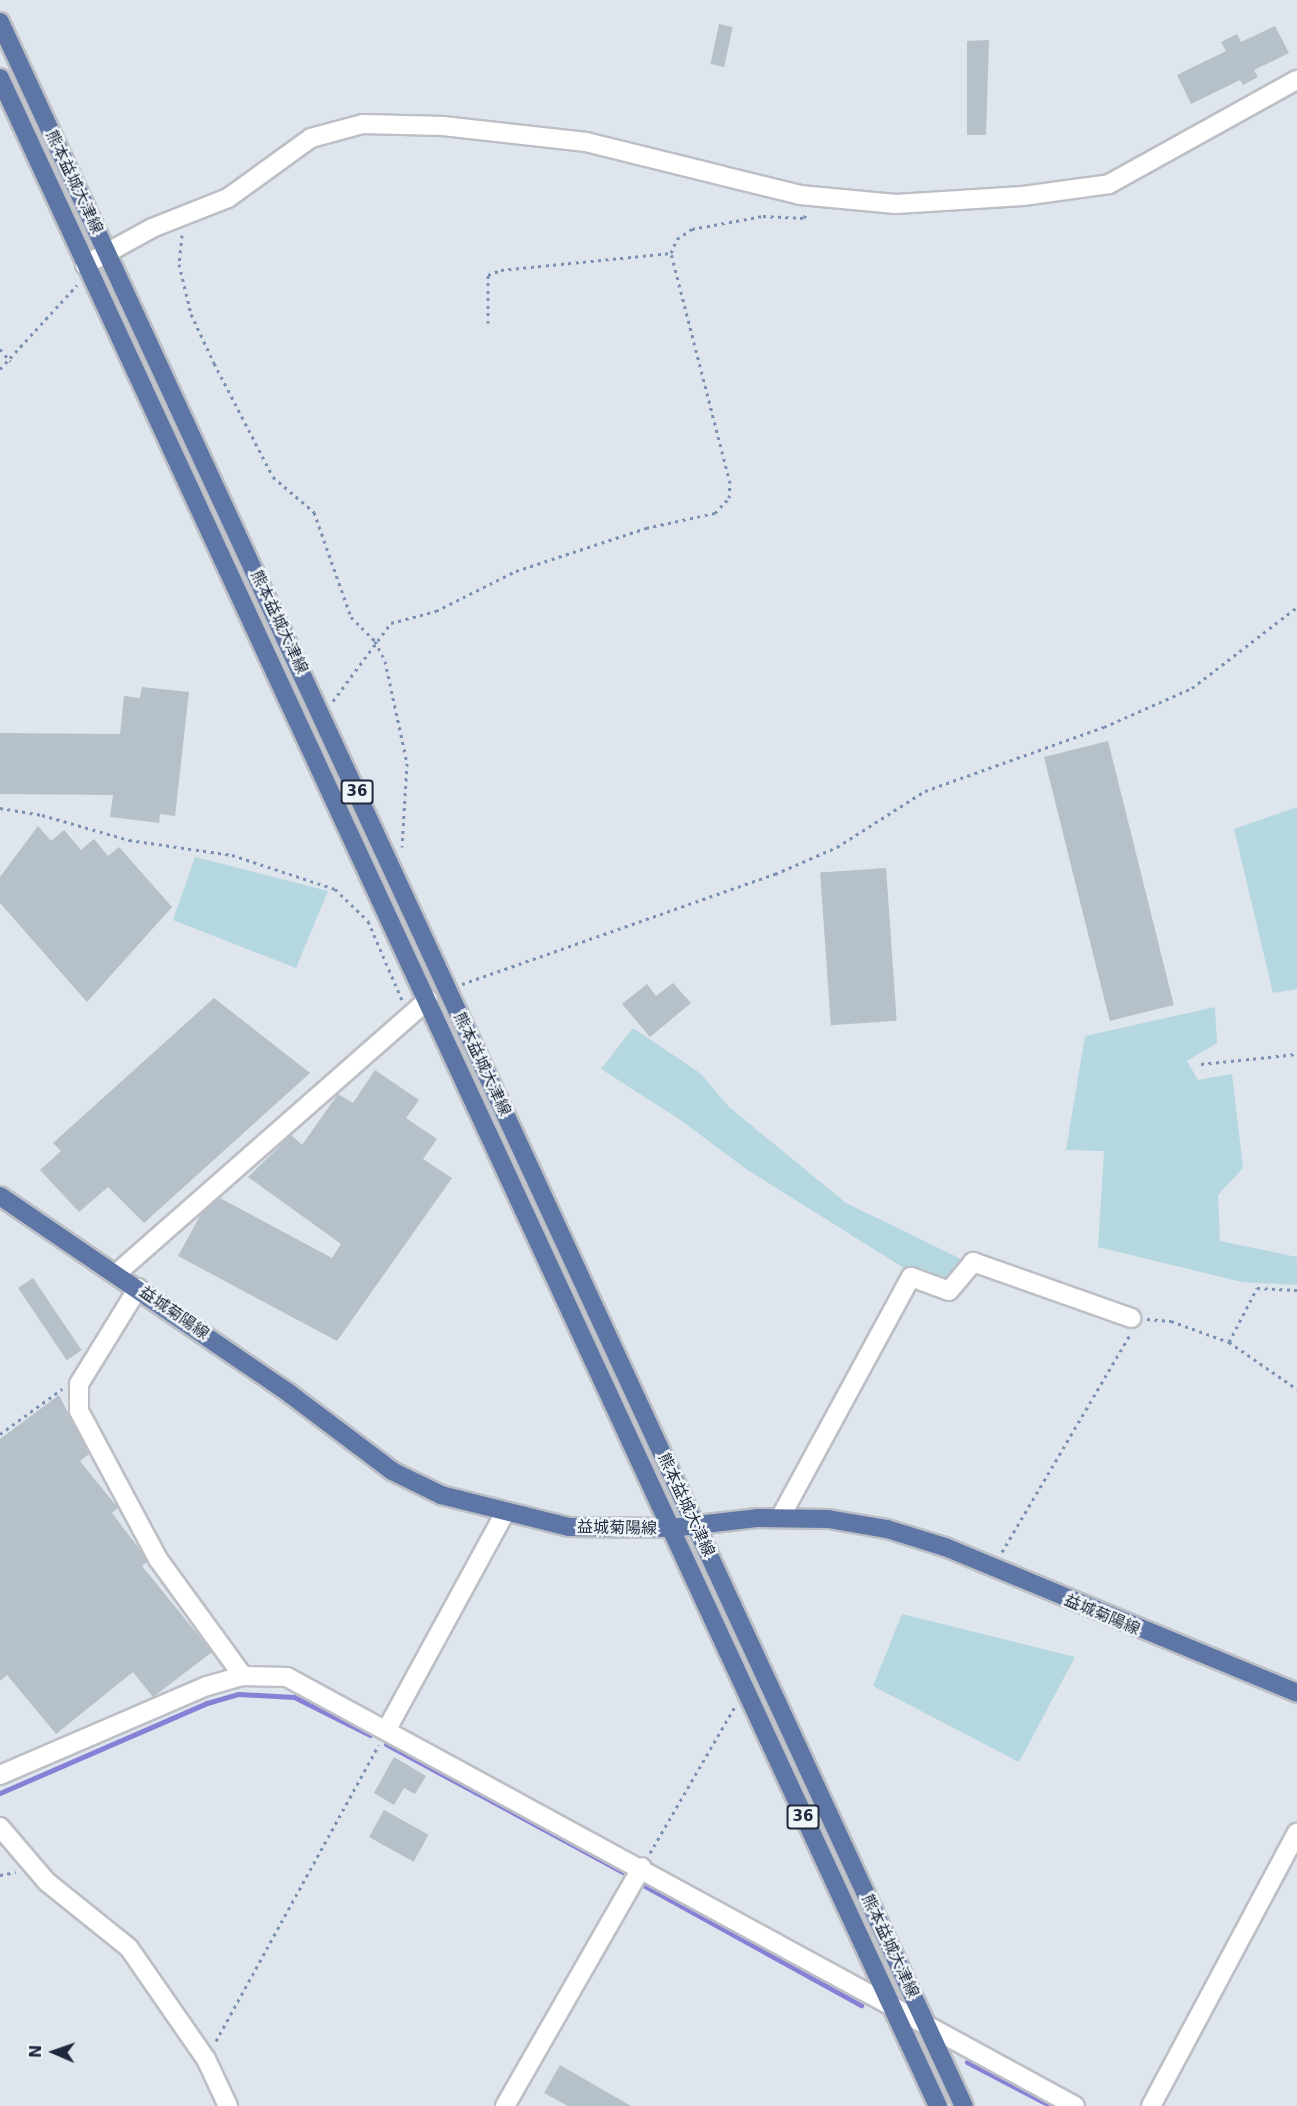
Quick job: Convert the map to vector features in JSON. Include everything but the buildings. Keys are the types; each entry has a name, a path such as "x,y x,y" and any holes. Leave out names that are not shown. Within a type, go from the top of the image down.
{"main road":[{"name":"熊本益城大津線","path":"0,21 964,2106"},
{"name":"熊本益城大津線","path":"0,78 428,1000 744,1691 938,2106"},
{"name":"益城菊陽線","path":"0,1196 138,1288 392,1471 441,1495 504,1514 569,1527 671,1528 780,1518 828,1519 887,1529 945,1547 992,1569 1297,1693"}],"street":[{"path":"87,269 105,251 228,198 311,138 382,123 586,142 814,196 896,204 1109,184 1297,80"},
{"path":"117,1274 428,1000"},
{"path":"780,1518 911,1276 949,1292 973,1262 1131,1318"},
{"path":"138,1288 79,1384 79,1411 158,1559 243,1676"},
{"path":"387,1729 504,1514"},
{"path":"0,1775 207,1686 243,1676 286,1677 642,1867 893,2010 1075,2106"},
{"path":"0,1827 47,1882 129,1948 206,2059 228,2106"},
{"path":"1151,2106 1297,1833"},
{"path":"505,2106 642,1867"}],"path":[{"path":"321,713 343,691 375,641 391,623 436,611 516,571 646,528 715,513 729,498 730,483 671,253 677,239 692,229 763,216 804,218 814,196"},
{"path":"184,215 179,264 191,314 273,477 314,512 351,617 375,641 385,661 407,763 400,860"},
{"path":"488,323 488,275 671,253"},
{"path":"0,369 87,269"},
{"path":"0,349 10,360"},
{"path":"448,988 775,874 837,847 925,791 1104,727 1192,688 1297,607"},
{"path":"0,808 42,815 129,840 232,855 335,889 368,921 409,1016"},
{"path":"1201,1064 1297,1054"},
{"path":"1229,1342 1257,1288 1297,1290"},
{"path":"992,1569 1129,1343 1131,1318 1171,1321 1229,1342 1297,1389"},
{"path":"0,1434 65,1387 79,1384"},
{"path":"642,1867 744,1691"},
{"path":"206,2059 387,1729"}],"shaded area":[{"path":"1297,807 1297,989 1273,993 1234,829"},
{"path":"195,857 328,891 296,968 173,920"},
{"path":"1215,1007 1217,1043 1187,1061 1198,1080 1232,1074 1243,1168 1218,1195 1220,1241 1297,1257 1297,1285 1242,1282 1098,1247 1104,1151 1066,1150 1085,1036"},
{"path":"633,1028 700,1073 729,1107 846,1203 961,1259 943,1284 907,1270 746,1169 679,1119 601,1069"},
{"path":"902,1614 1075,1657 1019,1762 873,1686"}],"waterway":[{"path":"0,1793 207,1703 238,1694 294,1697 370,1735"},
{"path":"386,1744 630,1876"},
{"path":"645,1886 861,2005"},
{"path":"967,2062 1051,2106"}]}
